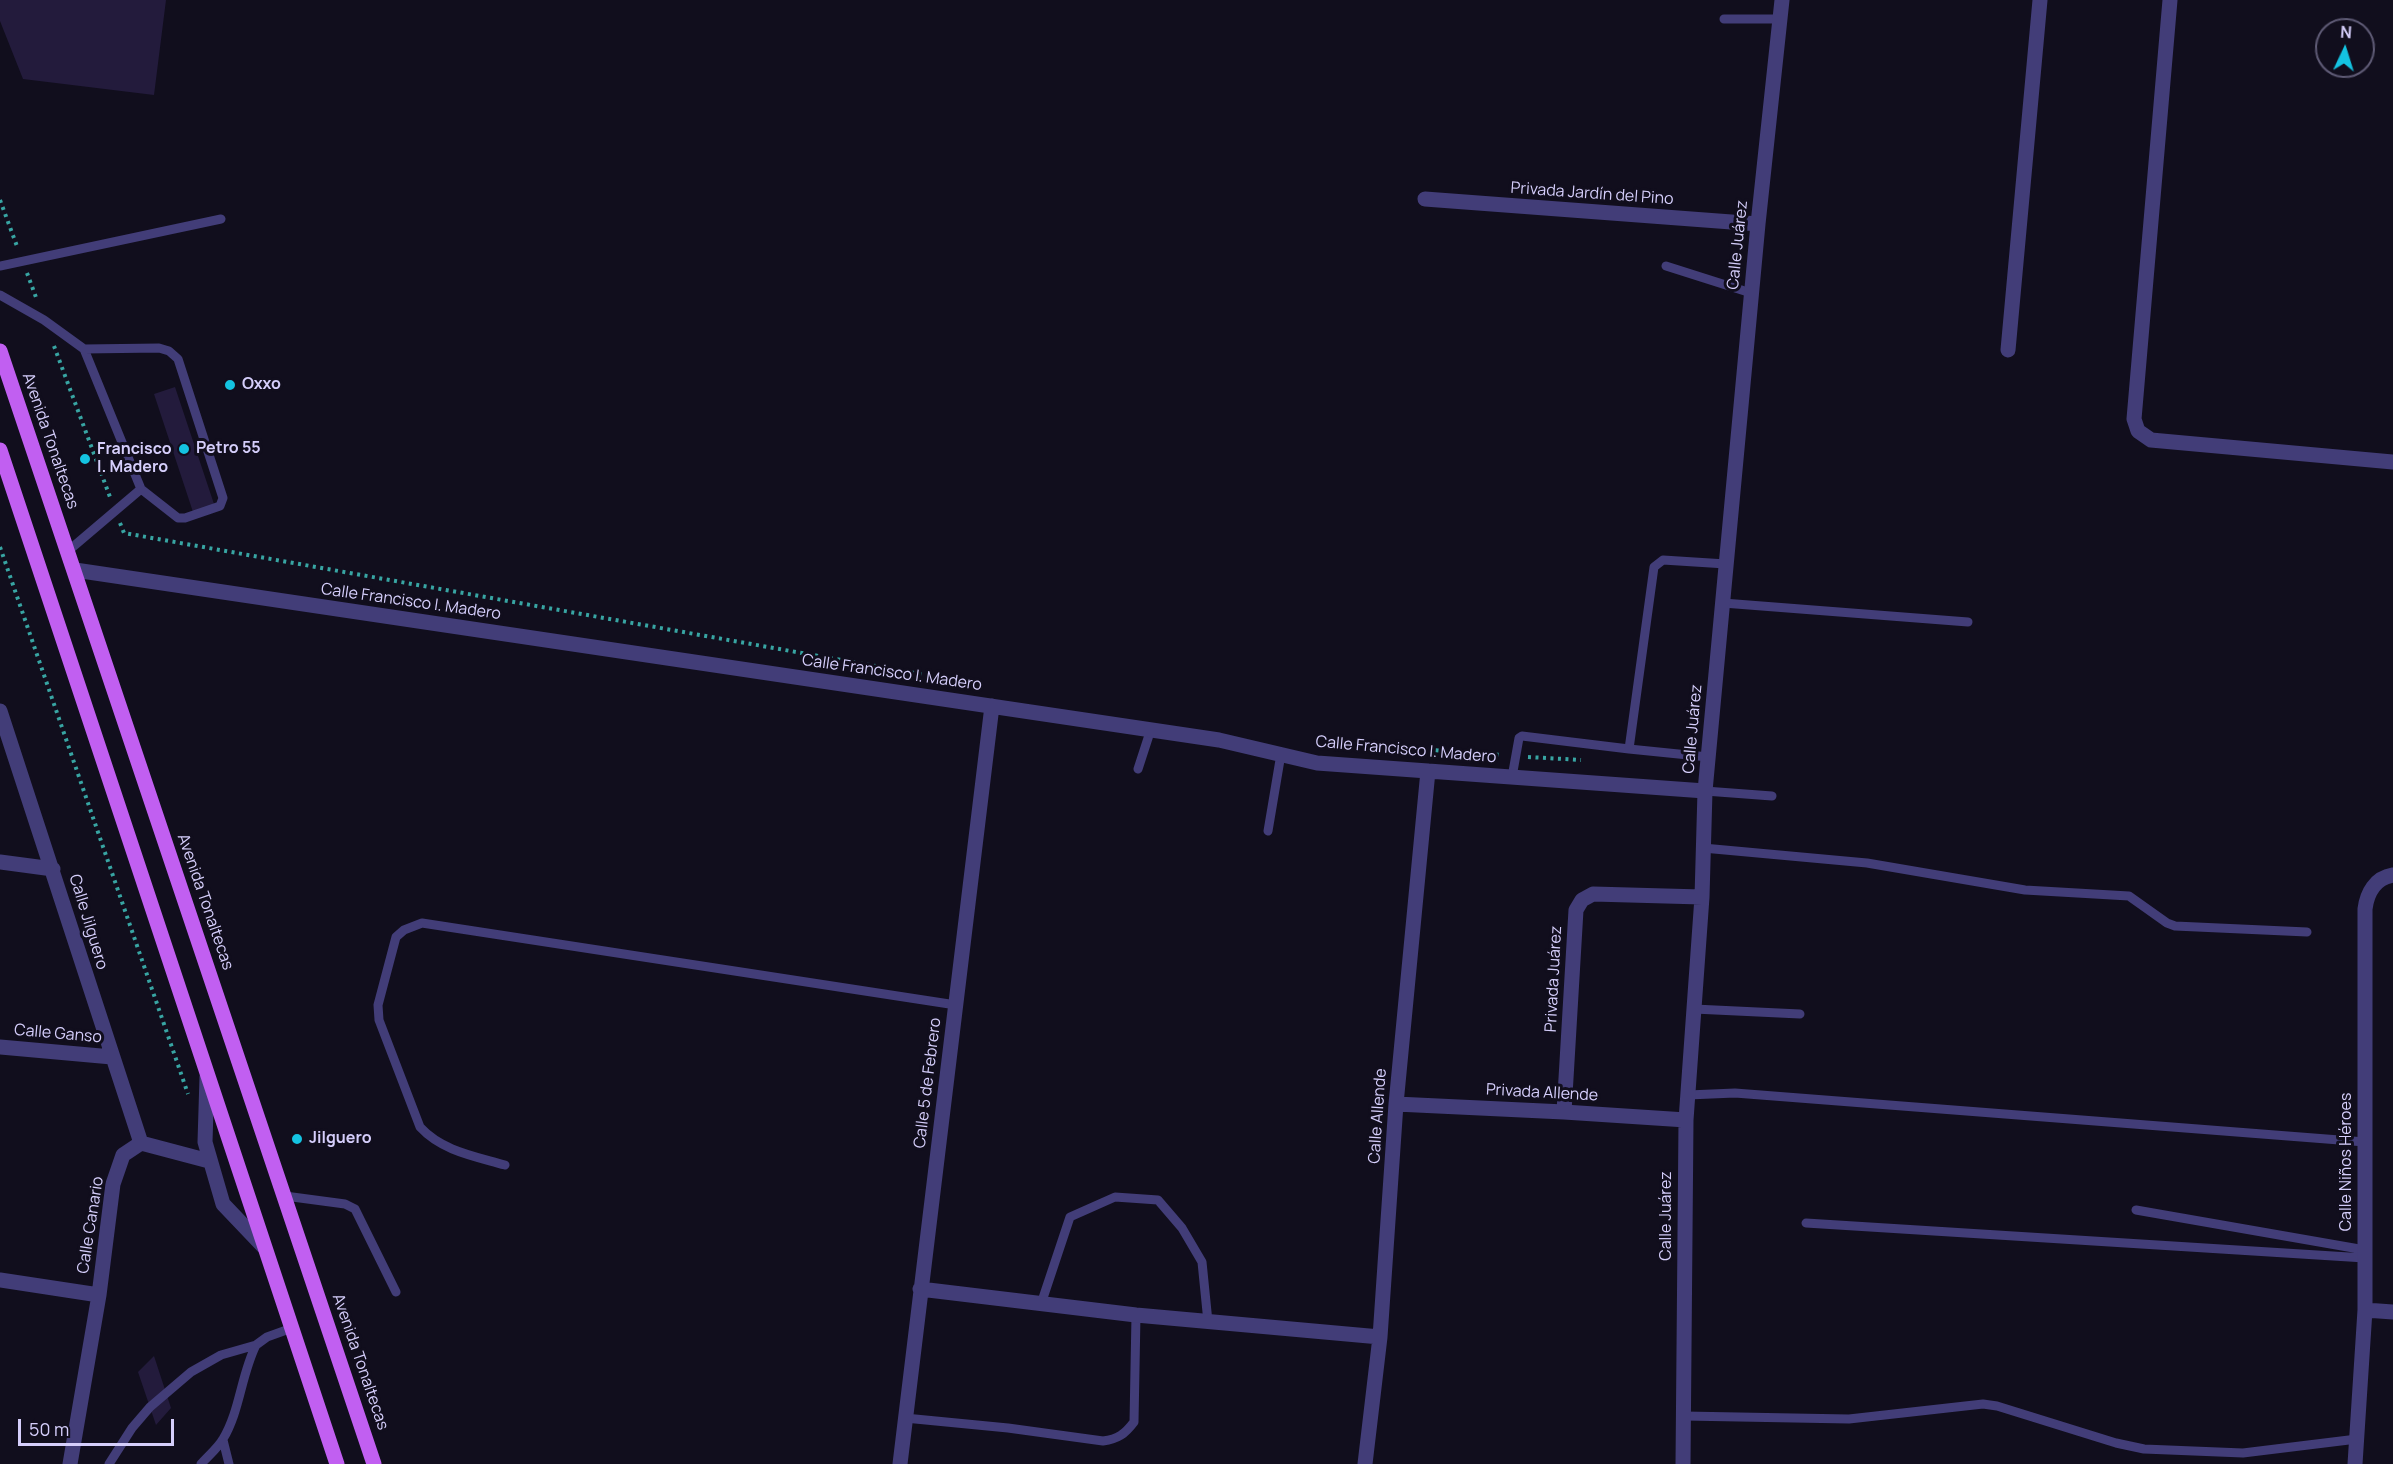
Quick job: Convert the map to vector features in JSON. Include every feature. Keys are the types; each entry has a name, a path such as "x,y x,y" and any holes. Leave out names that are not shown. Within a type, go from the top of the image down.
{"main road":[{"name":"Avenida Tonaltecas","path":"0,351 374,1464"},
{"path":"0,450 337,1464"}],"street":[{"name":"Calle Juárez","path":"1683,1464 1686,1120 1702,897 1705,791 1751,293 1782,0"},
{"path":"2008,350 2040,0"},
{"path":"2170,0 2134,419 2138,431 2151,440 2393,462"},
{"name":"Privada Jardín del Pino","path":"1425,200 1758,224"},
{"name":"Calle Francisco I. Madero","path":"75,570 1151,729 1219,740 1317,763 1705,791"},
{"name":"Calle 5 de Febrero","path":"900,1464 992,706"},
{"name":"Calle Jilguero","path":"0,711 141,1143"},
{"name":"Calle Allende","path":"1365,1464 1380,1337 1396,1104 1428,771"},
{"path":"0,862 53,869"},
{"name":"Calle Niños Héroes","path":"2355,1464 2365,1310 2364,909 2367,894 2375,884 2392,873"},
{"name":"Privada Juárez","path":"1564,1112 1576,910 1582,900 1593,894 1702,897"},
{"name":"Calle Ganso","path":"0,1047 112,1057"},
{"path":"207,1077 205,1142 209,1161 227,1211 263,1246"},
{"name":"Privada Allende","path":"1396,1104 1686,1120"},
{"path":"141,1143 209,1161"},
{"name":"Calle Canario","path":"0,1280 99,1295 113,1184 123,1155 141,1143"},
{"path":"920,1289 1136,1315 1380,1337"},
{"path":"70,1464 99,1295"},
{"path":"2365,1310 2393,1312"}],"lane":[{"path":"1724,19 1780,19"},
{"path":"0,266 221,219"},
{"path":"1666,266 1751,293"},
{"path":"0,295 44,320 84,348 141,489 178,518 185,518 220,506 223,498 178,359 169,351 159,348 84,348"},
{"path":"68,551 141,489"},
{"path":"1629,749 1654,567 1663,560 1726,564"},
{"path":"1723,603 1968,622"},
{"path":"1138,769 1151,729"},
{"path":"1512,777 1514,756 1519,738 1522,736 1708,757"},
{"path":"1269,831 1281,754"},
{"path":"1705,791 1773,796"},
{"path":"1703,848 1866,863 2025,890 2129,896 2167,923 2175,926 2307,932"},
{"path":"505,1165 448,1148 432,1140 420,1127 379,1020 378,1005 396,937 404,930 422,923 956,1005"},
{"path":"1694,1009 1800,1014"},
{"path":"1688,1095 1735,1093 2365,1142"},
{"path":"285,1196 345,1204 355,1209 396,1292"},
{"path":"1041,1304 1070,1217 1115,1197 1158,1200 1182,1228 1202,1263 1208,1322"},
{"path":"2136,1210 2365,1254"},
{"path":"1806,1223 2365,1254"},
{"path":"905,1418 1008,1428 1103,1441 1116,1439 1127,1432 1134,1422 1136,1315"},
{"path":"109,1464 132,1428 170,1388 190,1372 221,1355 256,1345 292,1328"},
{"path":"201,1464 223,1440 232,1419 247,1364 256,1345"},
{"path":"1684,1416 1849,1419 1983,1404 1997,1406 2116,1443 2144,1449 2243,1453 2357,1439"},
{"path":"223,1440 229,1464"}],"path":[{"path":"0,200 124,533 965,682"},
{"path":"0,547 190,1097"},
{"path":"1311,741 1582,760"}],"building":[{"path":"0,0 166,0 154,95 23,79 0,21"},
{"name":"Petro 55","path":"175,387 214,504 193,512 154,394"},
{"path":"154,1356 171,1408 156,1425 138,1372"}],"place":[{"name":"Oxxo","path":"230,385"},
{"name":"Petro 55","path":"184,449"},
{"name":"Francisco I. Madero","path":"85,459"},
{"name":"Jilguero","path":"297,1139"}]}
